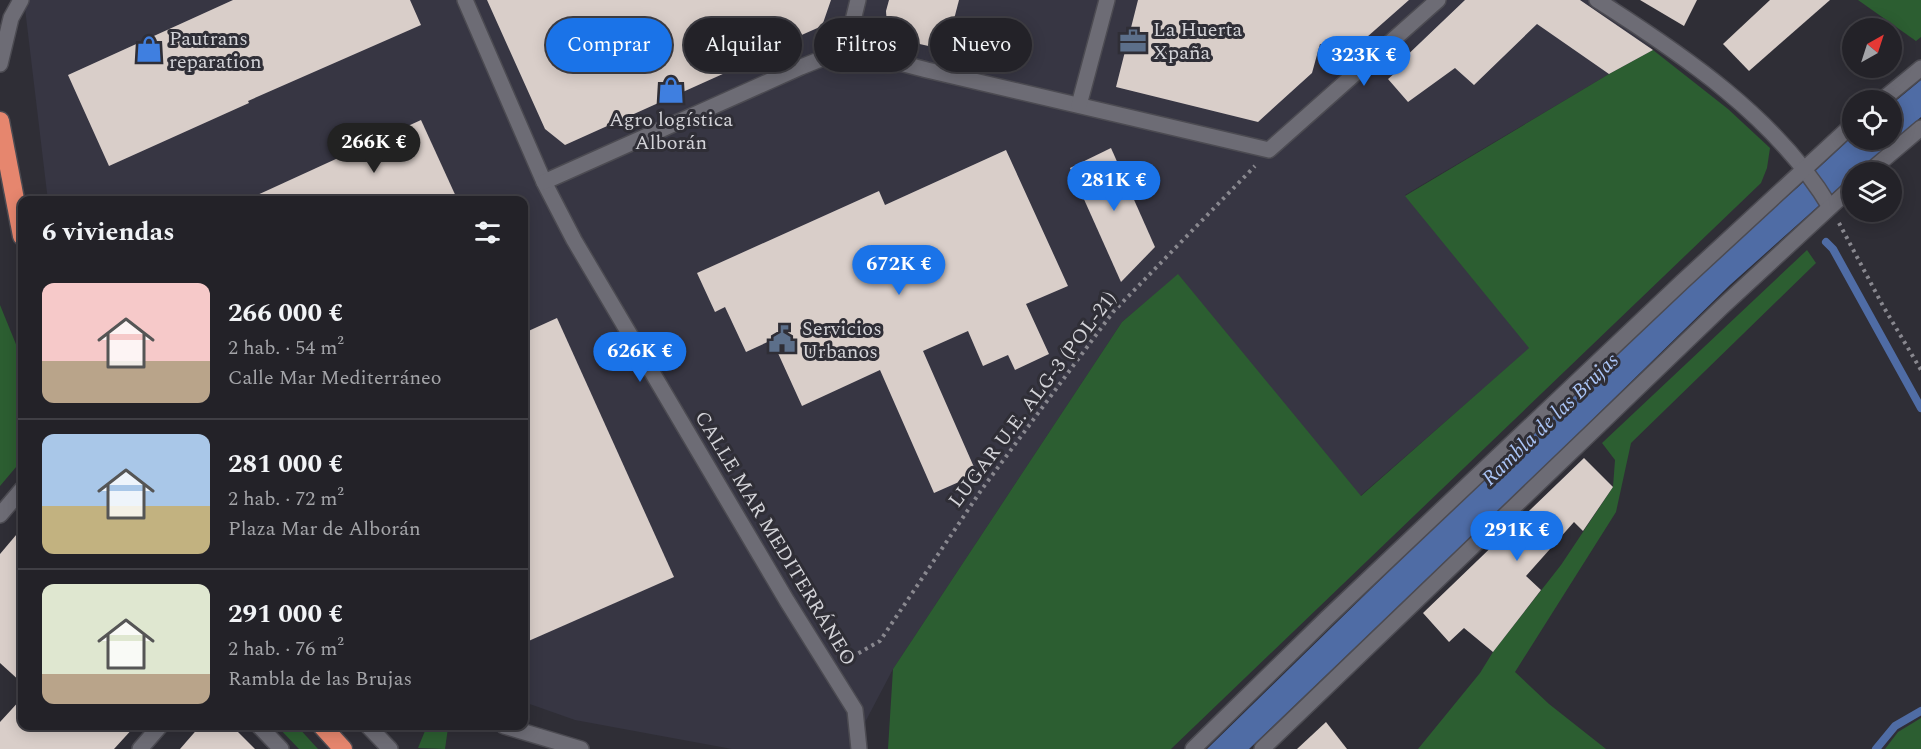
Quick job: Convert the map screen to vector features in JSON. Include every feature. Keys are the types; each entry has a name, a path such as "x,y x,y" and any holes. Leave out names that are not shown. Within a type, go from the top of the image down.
{"highway":[{"path":"0,121 18,215"},
{"path":"326,730 343,749"}],"street":[{"path":"0,64 11,18 21,0"},
{"name":"CALLE MAR MEDITERRÁNEO","path":"465,0 544,182 592,271 787,601 855,710 859,749"},
{"path":"854,18 858,0"},
{"path":"1079,105 1107,0"},
{"path":"918,66 1269,150 1438,0"},
{"path":"1597,0 1646,31 1720,86 1777,139 1828,203"},
{"path":"544,182 814,62"},
{"path":"1894,90 1921,68"},
{"path":"1881,162 1921,128"},
{"path":"1193,749 1327,618 1806,173 1842,135"},
{"path":"1262,749 1828,203 1842,194"},
{"path":"0,515 18,494"},
{"path":"140,749 157,730"},
{"path":"263,730 281,749"},
{"path":"372,730 390,749"},
{"path":"517,730 581,749"}],"path":[{"name":"LUGAR U.E. ALG-3 (POL-21)","path":"826,661 857,654 880,641 982,489 1113,312 1269,150"},
{"path":"1828,203 1883,306 1921,369"}],"shaded area":[{"path":"24,0 1616,0 1653,50 1405,195 1530,348 1360,496 1178,275 1122,322 893,669 851,749 732,749 575,720 528,703 528,196 47,196"}],"green space":[{"path":"1858,0 1921,0 1921,37 1916,41 1902,31 1902,18 1883,18"},
{"path":"1653,50 1728,109 1770,148 1767,168 1761,183 1171,749 888,749 893,669 1122,322 1178,274 1361,496 1529,348 1405,196"},
{"path":"1807,250 1816,263 1631,443 1616,512 1515,672 1549,704 1606,749 1418,749 1480,673 1493,652 1561,565 1613,487 1615,460 1602,443"},
{"path":"0,305 18,349 18,465 0,486"},
{"path":"1921,718 1921,749 1885,749 1898,732"},
{"path":"281,730 301,730 318,749 299,749"},
{"path":"425,730 448,730 445,749 418,748"}],"water":[{"path":"1921,80 1921,117 1902,133 1902,96"},
{"name":"Rambla de las Brujas","path":"1842,146 1842,150 1883,150 1869,162 1842,162 1842,185 1730,285 1249,749 1207,749 1707,265"}],"building":[{"path":"233,0 410,0 421,25 248,101 249,103 109,166 68,75"},
{"path":"487,0 831,0 825,18 814,18 814,30 802,35 802,18 684,18 684,72 727,72 565,145 545,129"},
{"path":"889,0 959,0 954,18 930,18 930,46 918,44 918,18 886,18"},
{"path":"1138,0 1409,0 1350,52 1320,44 1312,73 1258,122 1116,87"},
{"path":"1465,0 1580,0 1653,50 1609,74 1537,24 1474,85 1455,68 1408,102 1388,79 1403,66 1399,63"},
{"path":"1640,0 1697,0 1684,26"},
{"path":"1770,0 1830,0 1749,71 1723,44"},
{"path":"421,120 456,196 255,196"},
{"path":"1111,148 1155,247 1121,282 1070,168"},
{"path":"1006,150 1068,286 1026,304 1049,354 1015,370 1008,355 983,366 968,331 923,351 977,474 934,493 880,370 802,406 772,340 746,352 725,307 715,312 697,273 879,191 885,205"},
{"path":"557,318 674,577 528,641 528,331"},
{"path":"1584,458 1613,487 1583,531 1574,522 1526,576 1541,590 1493,652 1464,628 1449,642 1423,613"},
{"path":"18,533 18,679 0,663 0,554"},
{"path":"18,702 18,730 131,730 114,749 0,749 0,722"},
{"path":"1326,722 1347,749 1297,749"},
{"path":"197,730 236,730 255,749 180,749"}],"waterway":[{"path":"1826,242 1833,249 1921,408"},
{"path":"1876,749 1895,726 1921,711"}],"place":[{"name":"La Huerta Xpaña","path":"1133,41"},
{"name":"Pautrans reparation","path":"149,49"},
{"name":"Agro logística Alborán","path":"671,90"},
{"name":"Servicios Urbanos","path":"782,339"}]}
